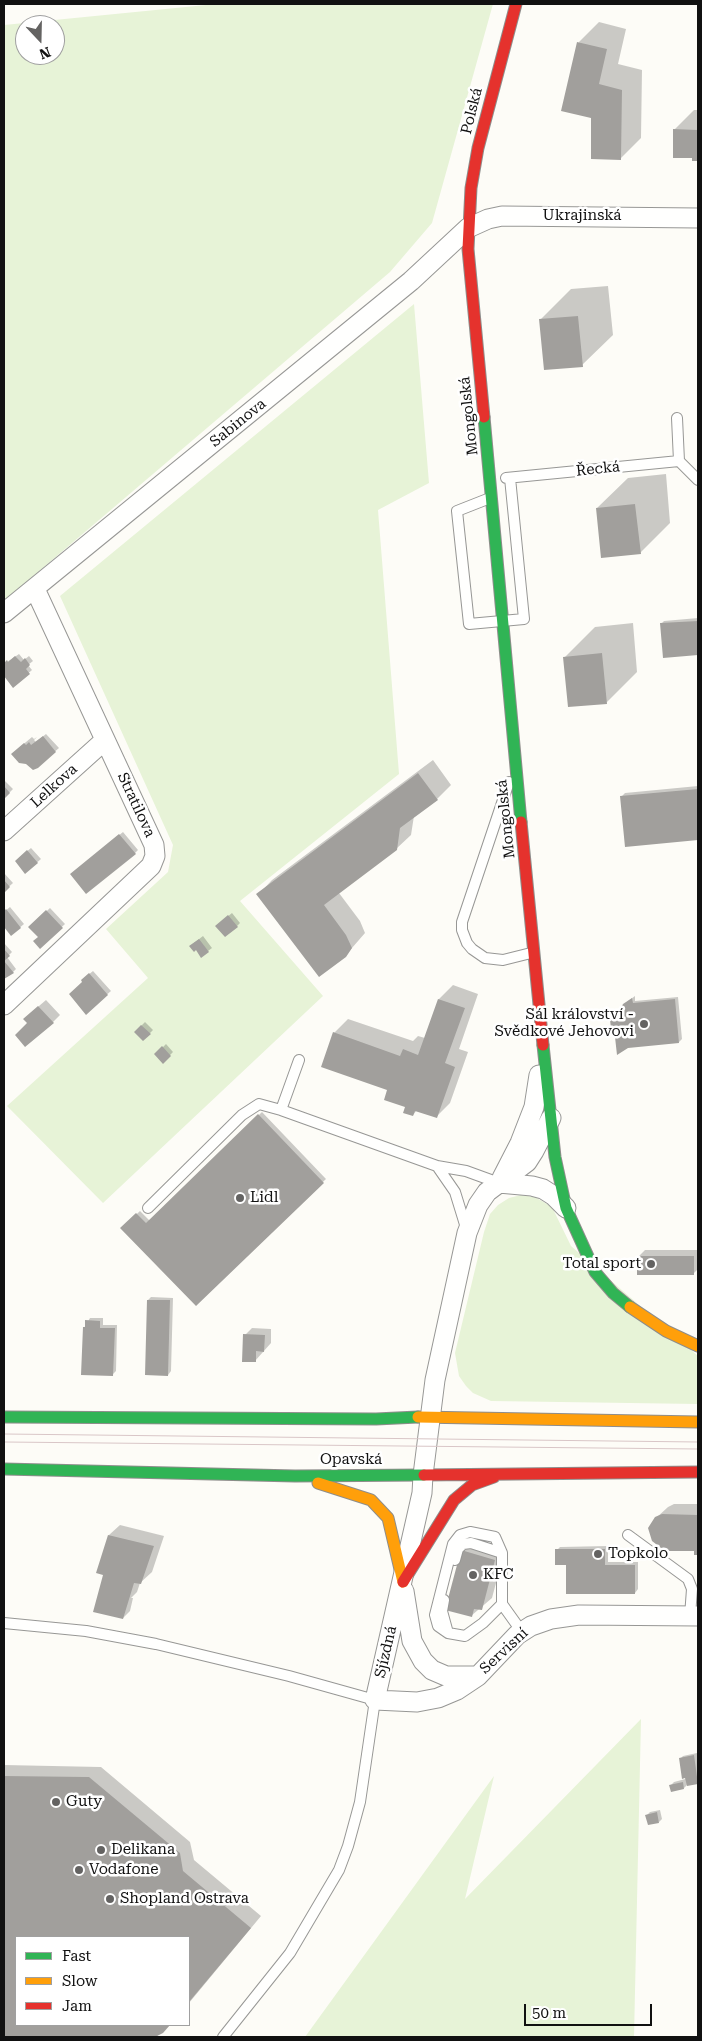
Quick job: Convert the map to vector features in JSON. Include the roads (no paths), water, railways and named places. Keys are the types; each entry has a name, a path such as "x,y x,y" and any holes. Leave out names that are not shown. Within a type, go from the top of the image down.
{"main road":[{"name":"Polská","path":"468,228 471,188 478,148 516,4"},
{"name":"Mongolská","path":"468,228 471,281 504,621 533,952 555,1157 566,1208 595,1272 613,1293 637,1314 698,1346"},
{"path":"4,1417 376,1419 429,1417 698,1422"},
{"name":"Opavská","path":"4,1469 295,1476 508,1472 698,1472"},
{"path":"403,1582 454,1500 472,1485 508,1472"},
{"path":"295,1476 372,1500 388,1518 403,1582"}],"street":[{"name":"Ukrajinská","path":"468,228 488,219 502,216 698,218"},
{"name":"Sabinova","path":"4,613 411,282 468,228"},
{"name":"Stratilova","path":"4,1005 151,866 155,856 154,844 34,589"},
{"name":"Lelkova","path":"4,831 105,740"},
{"path":"499,1183 520,1143 534,1107 542,1037"},
{"path":"499,1183 527,1162 551,1117"},
{"path":"499,1183 532,1186 543,1190 554,1196 566,1208"},
{"name":"Sjízdná","path":"375,1700 422,1493 429,1417 435,1380 467,1233 478,1205 487,1192 499,1183"},
{"path":"403,1582 412,1641 423,1661 432,1670 446,1676 478,1676"},
{"name":"Servisní","path":"375,1700 410,1703 431,1700 457,1690 478,1676 501,1650 522,1632 546,1620 567,1616 694,1616"}],"lane":[{"path":"677,418 679,461 698,480"},
{"name":"Řecká","path":"490,480 679,461"},
{"path":"492,498 457,511 469,624 524,619 510,478"},
{"path":"516,762 480,865 462,922 462,930 472,949 485,958 503,960 533,952"},
{"path":"281,1110 299,1060"},
{"path":"148,1208 242,1115 259,1104 281,1110 437,1166 466,1171 499,1183"},
{"path":"437,1166 455,1192 467,1233"},
{"path":"502,1604 483,1623 465,1636 448,1633 438,1626 435,1614 453,1544 460,1535 470,1532 495,1537 502,1553 502,1604 522,1632"},
{"path":"628,1535 688,1579 692,1589 694,1616"},
{"path":"4,1622 86,1631 156,1644 280,1674 375,1700"},
{"name":"Sjízdná","path":"223,2037 290,1953 339,1870 348,1846 360,1802 375,1700"}],"tram line":[{"path":"4,1434 698,1442"},
{"path":"4,1442 698,1449"}],"place":[{"name":"Sál království - Svědkové Jehovovi","path":"644,1024"},
{"name":"Lidl","path":"240,1198"},
{"name":"Total sport","path":"651,1264"},
{"name":"Topkolo","path":"598,1554"},
{"name":"KFC","path":"473,1575"},
{"name":"Guty","path":"56,1802"},
{"name":"Delikana","path":"101,1850"},
{"name":"Vodafone","path":"79,1870"},
{"name":"Shopland Ostrava","path":"110,1899"}]}
